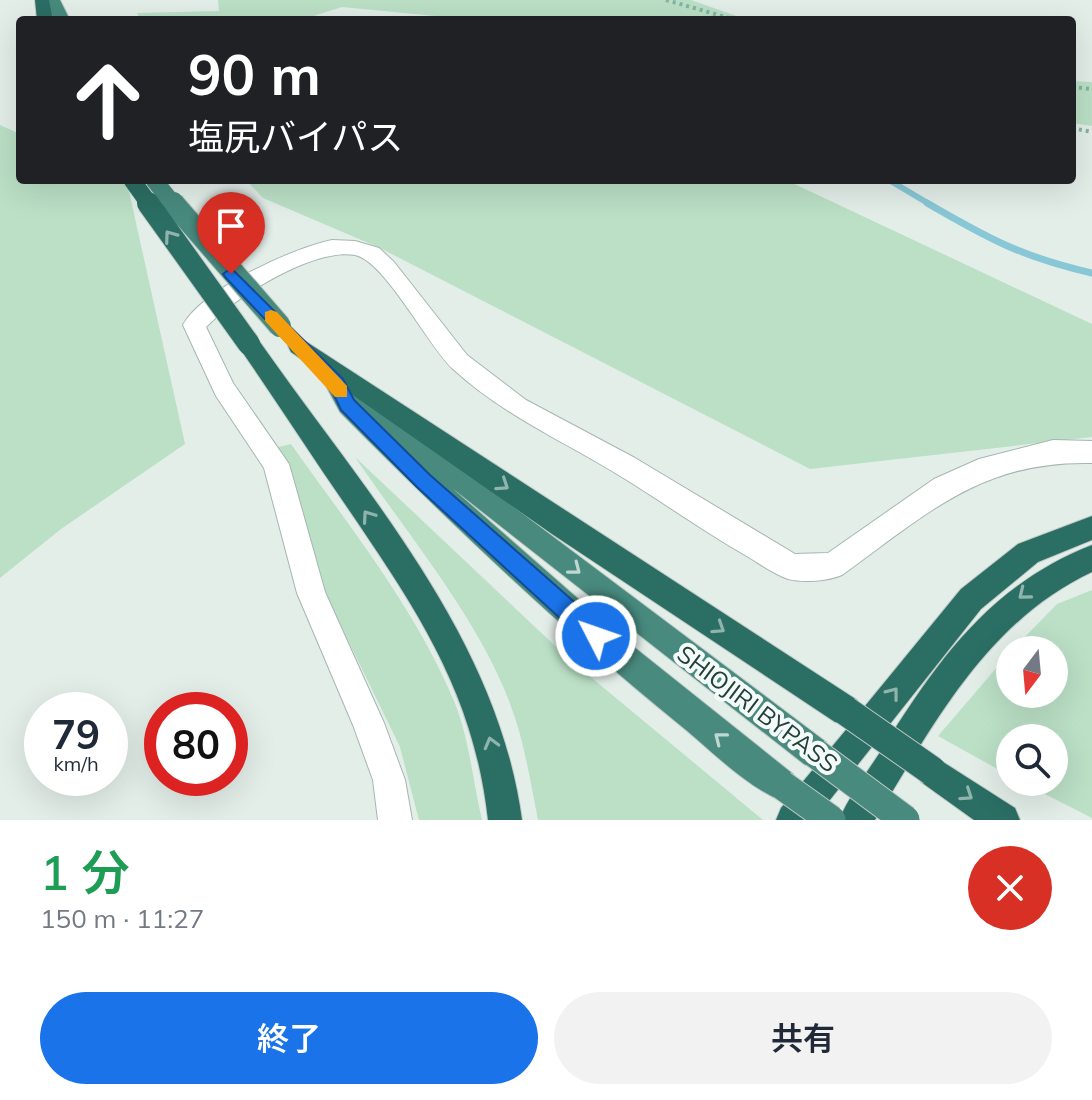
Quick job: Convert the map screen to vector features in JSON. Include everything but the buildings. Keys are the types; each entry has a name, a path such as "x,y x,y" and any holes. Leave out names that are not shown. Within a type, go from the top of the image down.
{"highway":[{"path":"135,184 409,574 461,662 489,735 505,820"},
{"path":"157,184 186,222 337,384"},
{"path":"299,346 561,525 846,711 1003,820"},
{"name":"SHIOJIRI BYPASS","path":"337,384 361,397 482,498 905,820"},
{"name":"SHIOJIRI BYPASS","path":"337,384 348,405 512,563 703,724 831,820"},
{"path":"793,820 971,599 1028,553 1092,528"},
{"path":"856,820 963,657 988,628 1045,578 1092,558"}],"street":[{"path":"395,820 389,780 368,723 311,593 276,464 224,389 194,325 215,304 309,252 332,247 372,253 387,267 459,361 518,407 626,466 719,526 792,567 832,566 943,487 988,467 1053,451 1092,452"}],"path":[{"path":"666,0 722,16"}],"green space":[{"path":"218,0 691,0 737,16 435,16 342,7 314,16 138,16 137,13 219,11"},
{"path":"1076,81 1092,82 1092,126 1076,124"},
{"path":"0,125 16,132 16,184 127,184 185,444 61,529 0,578"},
{"path":"250,184 794,184 1092,324 1092,437 810,469 380,248 263,198"},
{"path":"291,444 380,568 438,667 463,729 482,820 419,820 400,747 322,587 274,448"},
{"path":"355,457 569,659 763,820 538,820 519,730 496,670 460,607"},
{"path":"1092,590 1092,818 1049,796 1068,796 1068,724 996,724 996,768 938,736 996,668 996,708 1068,708 1068,636 1026,636 1057,604"}],"waterway":[{"path":"896,184 931,205"},
{"path":"927,203 1006,246 1092,273"}],"slow traffic":[{"path":"271,316 337,384 341,392"}],"route":[{"path":"231,274 337,384 348,405 424,481 596,636"}]}
